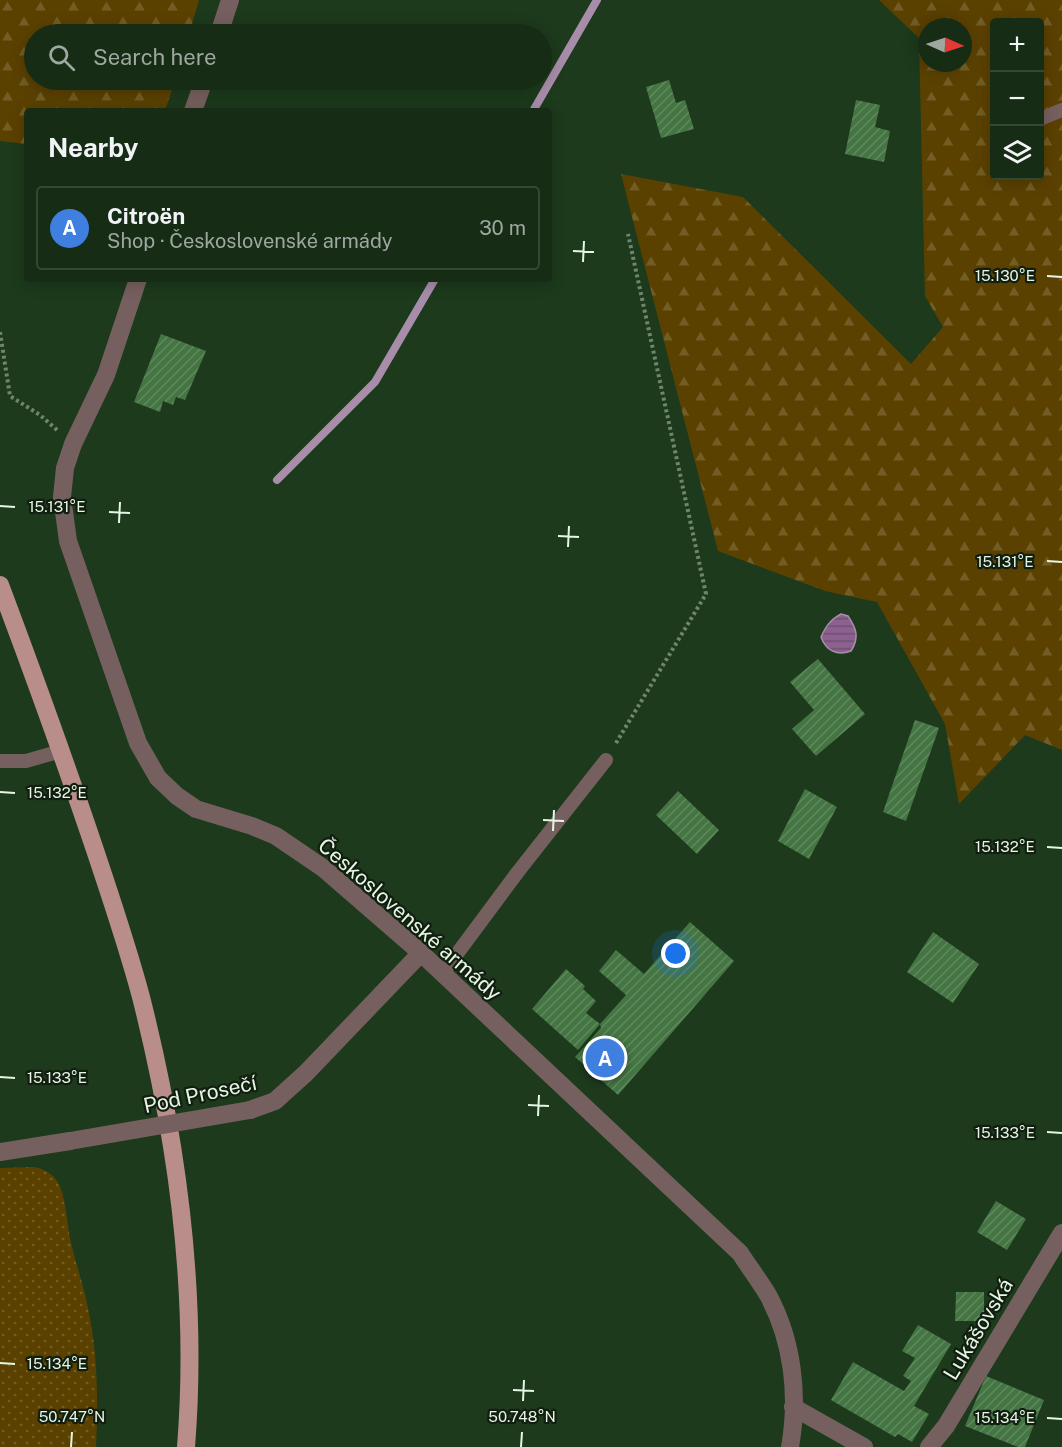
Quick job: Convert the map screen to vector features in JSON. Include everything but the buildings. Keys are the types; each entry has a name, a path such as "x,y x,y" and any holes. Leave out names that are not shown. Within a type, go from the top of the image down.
{"main road":[{"path":"0,585 61,751 106,883 141,997 163,1101 180,1209 188,1311 189,1409 186,1447"}],"street":[{"path":"222,24 230,0"},
{"path":"194,108 200,90"},
{"name":"Československé armády","path":"137,282 106,375 73,444 65,468 62,496 68,541 138,743 158,778 177,796 196,809 252,826 276,836 322,868 421,953 740,1253 768,1296 783,1330 792,1364 793,1407 789,1447"},
{"name":"Pod Prosečí","path":"0,1152 250,1110 275,1101 306,1073 421,953"},
{"name":"Lukášovská","path":"929,1447 946,1426 1062,1233"},
{"path":"793,1407 864,1447"}],"lane":[{"path":"1044,117 1062,110"},
{"path":"0,761 26,761 61,751"},
{"path":"442,974 517,873 606,760"}],"path":[{"path":"606,760 706,594 627,234"},
{"path":"0,332 10,396 40,415 73,444"}],"green space":[{"path":"0,0 199,0 192,24 24,24 24,90 172,90 166,108 24,108 24,144 0,141"},
{"path":"879,0 1062,0 1062,750 1025,735 959,804 945,724 877,602 825,591 718,551 621,174 743,197 911,364 943,327 925,296 920,72 972,72 972,18 918,18 918,37"},
{"path":"34,1167 49,1173 60,1187 71,1243 86,1300 96,1366 96,1447 0,1447 0,1168"}],"shaded area":[{"path":"841,614 848,616 855,629 856,637 851,651 841,653 829,649 821,637 829,624"}],"waterway":[{"path":"552,78 597,0"},
{"path":"535,108 545,90"},
{"path":"277,480 375,382 433,282"}],"place":[{"name":"Citroën","path":"605,1058"}]}
